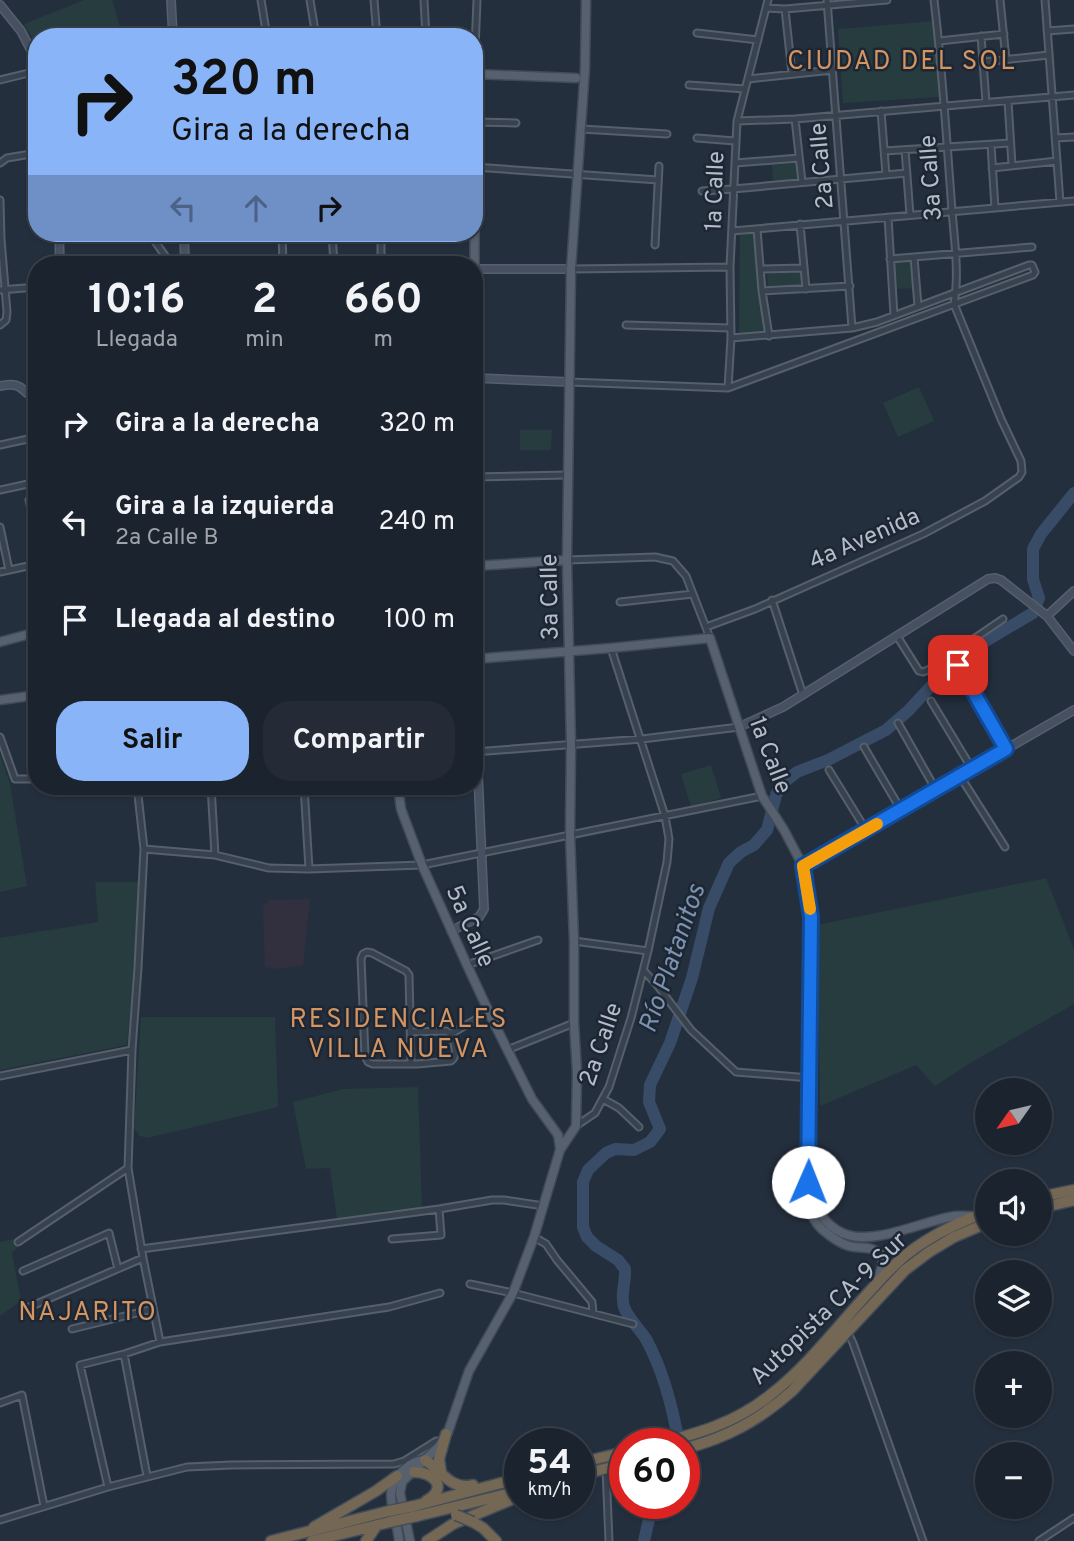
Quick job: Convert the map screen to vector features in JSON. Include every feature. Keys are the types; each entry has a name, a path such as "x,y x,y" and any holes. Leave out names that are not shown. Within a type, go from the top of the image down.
{"highway":[{"path":"1052,1195 1074,1190"},
{"path":"1052,1205 1074,1200"},
{"name":"Autopista CA-9 Sur","path":"700,1433 735,1418 769,1396 810,1357 906,1255 975,1216"},
{"name":"Autopista CA-9 Sur","path":"700,1444 739,1429 772,1408 792,1391 905,1270 954,1237 975,1228"},
{"path":"441,1472 439,1459 444,1437"},
{"path":"425,1460 449,1480 464,1487 490,1480 504,1481"},
{"path":"595,1471 609,1468"},
{"path":"414,1472 428,1474 434,1478 438,1489 417,1509"},
{"path":"304,1533 397,1476"},
{"path":"271,1541 389,1517 504,1482"},
{"path":"431,1513 504,1494"},
{"path":"427,1541 453,1524 504,1503"},
{"path":"417,1509 444,1513 474,1522 496,1541"},
{"path":"312,1541 377,1525 389,1517"},
{"path":"366,1541 377,1525"}],"main road":[{"path":"171,0 173,28"},
{"name":"3a Calle","path":"574,1130 577,1072 570,834 567,560 571,269 584,88 586,0"},
{"path":"0,5 21,31 28,45"},
{"path":"483,74 576,78 585,68"},
{"path":"576,78 584,88"},
{"path":"483,269 571,269"},
{"path":"483,378 569,382"},
{"path":"0,386 16,384 28,393"},
{"path":"483,565 567,560"},
{"path":"739,727 783,707 988,579 1001,580 1046,615 1074,650"},
{"path":"1046,615 1074,591"},
{"path":"0,642 28,634"},
{"path":"483,658 710,638"},
{"name":"1a Calle","path":"710,638 762,796 803,866 811,917 808,1205 816,1224 822,1230 847,1246 871,1248 880,1253 883,1263 877,1283"},
{"path":"0,700 28,696"},
{"path":"803,866 1074,710"},
{"name":"5a Calle","path":"399,795 401,809 422,864 488,1012 532,1098 558,1135 560,1150"},
{"path":"452,931 479,917 484,911 478,795"},
{"path":"558,1135 567,1136 574,1130"},
{"name":"2a Calle","path":"410,1541 400,1493 402,1482 444,1437 469,1371 513,1293 534,1237 560,1150 574,1130"},
{"path":"810,1198 827,1223 849,1236 881,1235 952,1216 975,1216"},
{"name":"2a Calle","path":"397,1476 412,1463 425,1460"},
{"path":"397,1476 391,1487 391,1498 399,1541"}],"street":[{"path":"261,0 266,28"},
{"path":"310,0 315,28"},
{"path":"374,0 376,28"},
{"path":"424,0 426,28"},
{"path":"476,28 477,0"},
{"name":"1a Calle","path":"728,388 737,121 768,0"},
{"path":"766,8 785,9 827,2 887,0"},
{"name":"3a Calle","path":"934,0 955,253 954,304"},
{"path":"1000,0 1006,59"},
{"path":"1045,0 1060,202"},
{"name":"2a Calle","path":"827,2 852,328"},
{"path":"785,9 792,74"},
{"path":"1047,31 1074,29"},
{"path":"698,33 758,40"},
{"path":"939,40 1004,34"},
{"path":"981,36 986,102"},
{"path":"983,62 1049,55"},
{"path":"748,79 832,70"},
{"path":"0,80 28,74"},
{"path":"689,85 745,89"},
{"path":"737,121 795,119 1074,95"},
{"path":"1007,101 1012,165"},
{"path":"881,111 886,175"},
{"path":"795,119 802,182"},
{"path":"483,122 516,123"},
{"path":"581,129 667,134"},
{"path":"1055,138 1074,136"},
{"path":"696,138 735,141"},
{"path":"884,151 1010,143"},
{"path":"991,145 995,208"},
{"path":"905,150 910,215"},
{"path":"0,163 8,158 28,155"},
{"path":"735,163 799,158"},
{"path":"992,168 1057,161"},
{"path":"655,245 659,166"},
{"path":"483,168 658,180"},
{"path":"702,191 906,173"},
{"path":"0,200 3,289 7,316 0,325"},
{"path":"732,231 1074,201"},
{"path":"888,217 894,315"},
{"path":"800,224 806,289"},
{"path":"757,229 769,336"},
{"path":"890,259 1032,247"},
{"path":"914,257 918,306"},
{"path":"569,382 728,388 1035,274 1033,267 1029,265 852,328 731,338"},
{"path":"571,269 730,267"},
{"path":"761,269 804,268"},
{"path":"762,291 850,285"},
{"path":"3,289 28,287"},
{"name":"4a Avenida","path":"706,626 755,609 923,534 985,501 1023,472 954,304"},
{"path":"626,325 731,328"},
{"path":"0,445 28,439"},
{"path":"483,475 568,475"},
{"path":"0,490 28,484"},
{"path":"0,527 9,570"},
{"name":"1a Calle","path":"567,560 655,557 673,561 686,576 710,638"},
{"path":"0,572 28,566"},
{"path":"620,602 693,594"},
{"path":"772,600 803,695"},
{"path":"897,636 919,671 923,672 1003,619"},
{"name":"2a Calle","path":"574,1130 595,1113 609,1087 648,951 667,862 669,839 665,816 642,739 611,648"},
{"path":"958,665 1006,749"},
{"path":"931,701 972,769"},
{"path":"898,723 936,790"},
{"path":"483,751 642,739 739,727"},
{"path":"0,737 15,779 28,779"},
{"path":"864,747 901,810"},
{"path":"828,770 866,830"},
{"path":"960,776 1005,847"},
{"path":"138,795 144,849 128,1168 160,1342"},
{"path":"212,795 215,855"},
{"path":"305,795 309,869"},
{"path":"144,849 215,855 269,868 422,864 762,796"},
{"path":"467,965 538,940"},
{"path":"574,941 648,951"},
{"path":"411,1032 446,1031 451,1034 456,1053 453,1060 414,1064 368,1062 365,1056 363,954 372,953 406,971 409,977 411,1032 414,1064"},
{"path":"643,971 691,1030 736,1072 810,1077"},
{"path":"451,1034 488,1012"},
{"path":"507,1050 574,1023"},
{"path":"0,1076 132,1050"},
{"path":"603,1099 619,1108 639,1127"},
{"path":"18,1242 128,1168"},
{"path":"142,1249 492,1200 544,1206"},
{"path":"392,1240 441,1236 439,1209"},
{"path":"23,1272 109,1233 118,1269"},
{"path":"534,1237 546,1244 592,1302 593,1314"},
{"path":"27,1308 143,1258"},
{"path":"470,1284 633,1324"},
{"path":"107,1487 80,1365 160,1342 389,1307 440,1293"},
{"path":"72,1329 153,1309"},
{"path":"847,1331 923,1541"},
{"path":"124,1354 147,1476"},
{"path":"0,1403 22,1395 44,1506"},
{"path":"0,1520 107,1487 187,1467 394,1464 404,1461 444,1437"},
{"path":"606,1469 610,1541"},
{"path":"1039,1541 1074,1518"}],"shaded area":[{"path":"310,899 303,965 278,969 265,967 263,907 269,900"}],"green space":[{"path":"84,0 112,0 120,28 28,28 28,31 24,24"},
{"path":"934,21 939,97 843,103 838,29"},
{"path":"796,163 798,179 773,181 772,165"},
{"path":"757,232 765,334 739,336 740,235"},
{"path":"914,261 916,288 897,289 895,263"},
{"path":"801,269 802,286 768,288 767,271"},
{"path":"919,387 934,421 898,437 883,403"},
{"path":"520,430 552,430 551,450 520,450"},
{"path":"0,754 10,784 27,886 0,892"},
{"path":"711,765 721,798 691,807 681,774"},
{"path":"1046,878 1074,949 1074,1004 935,1086 916,1065 820,1106 817,925"},
{"path":"95,882 138,882 135,967 127,1045 0,1070 0,938 98,922"},
{"path":"141,1017 275,1017 278,1107 147,1138 140,1136 134,1128"},
{"path":"418,1087 422,1208 381,1211 381,1214 337,1219 330,1168 306,1169 293,1102 343,1089"},
{"path":"15,1239 18,1247 12,1253 21,1301 0,1316 0,1242"}],"waterway":[{"name":"Río Platanitos","path":"675,1428 657,1364 646,1339 624,1307 625,1269 618,1260 596,1246 587,1237 583,1227 583,1182 588,1170 606,1153 615,1149 634,1150 650,1142 660,1129 649,1102 650,1085 670,1043 692,978 709,908 729,863 754,845 767,830 781,786 797,772 828,760 886,730 908,711 957,658 1033,613 1039,598 1033,579 1033,549 1041,534 1074,493"},
{"name":"Río Platanitos","path":"644,1541 649,1519"}],"slow traffic":[{"path":"810,909 803,866 877,824"}],"district":[{"name":"CIUDAD DEL SOL","path":"902,60"},
{"name":"RESIDENCIALES VILLA NUEVA","path":"399,1033"},
{"name":"NAJARITO","path":"88,1311"}],"route":[{"path":"808,1182 811,917 803,866 1006,749 958,665"}]}
